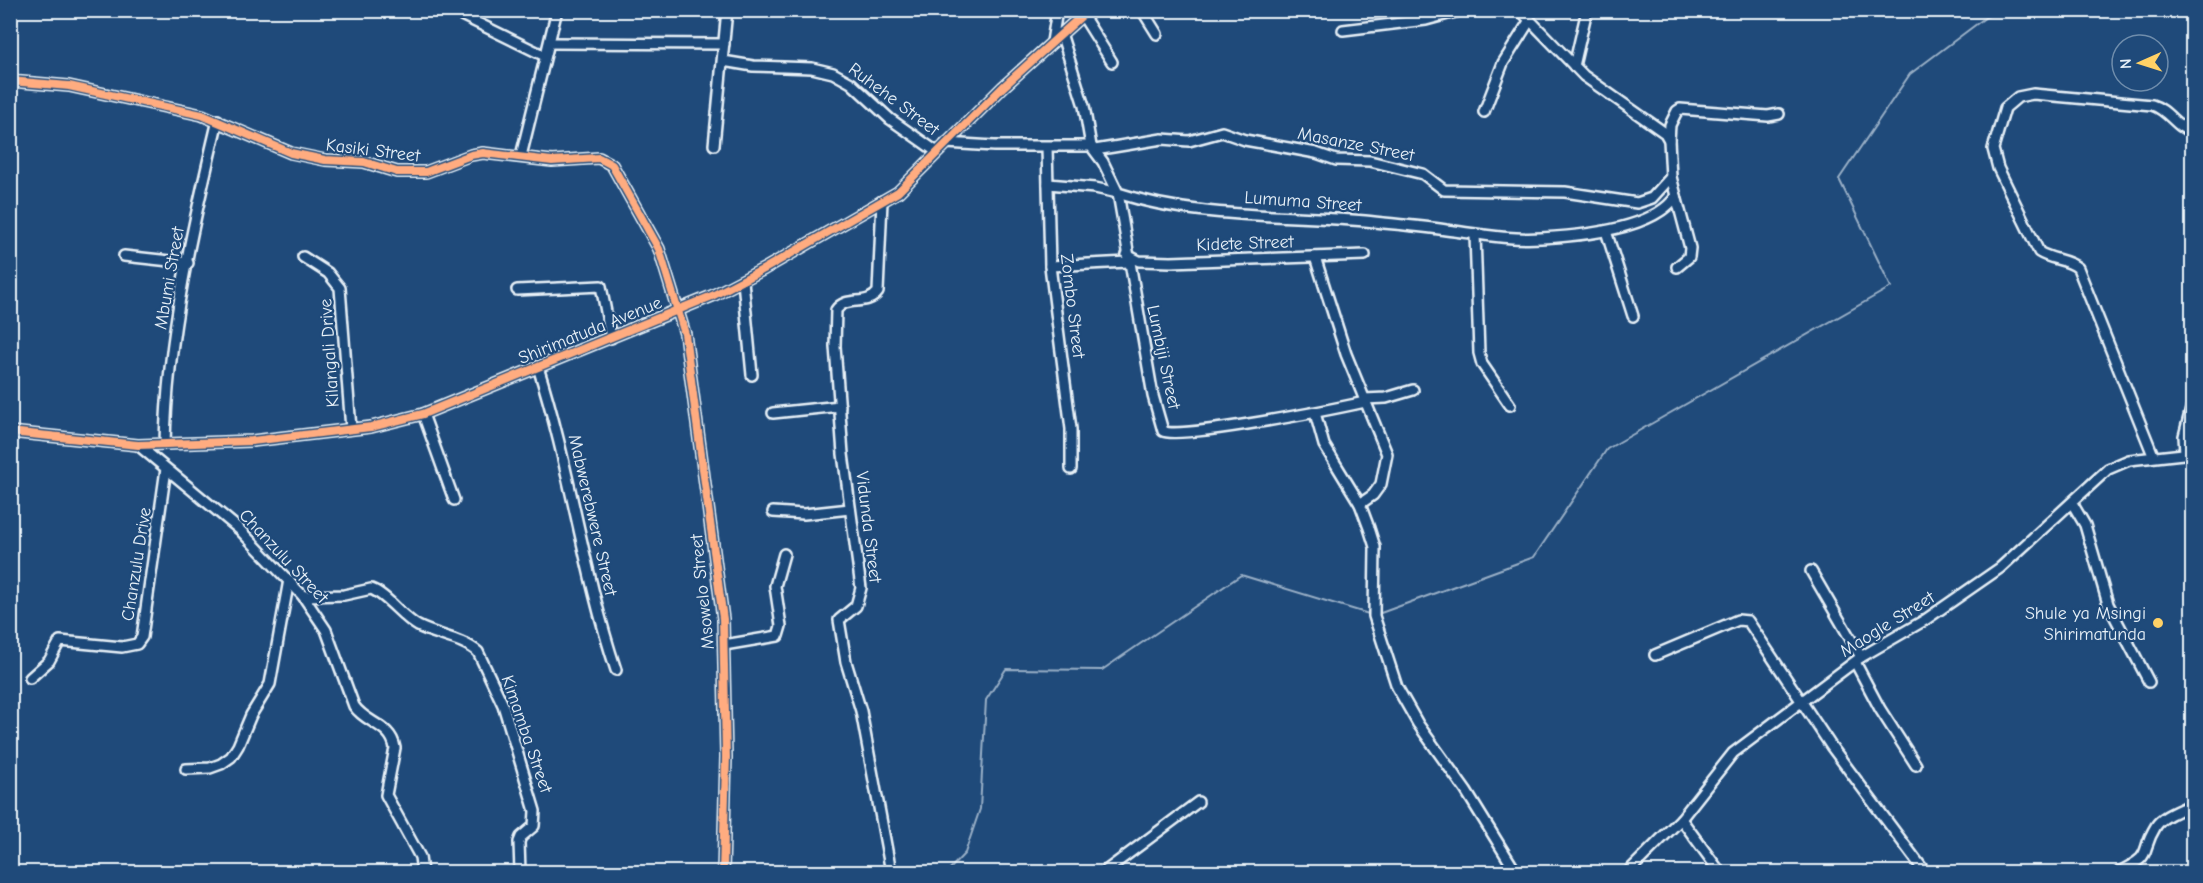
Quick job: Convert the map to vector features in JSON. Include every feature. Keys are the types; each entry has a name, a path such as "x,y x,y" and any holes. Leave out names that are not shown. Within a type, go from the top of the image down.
{"street":[{"path":"451,10 545,57"},
{"path":"521,156 557,10"},
{"path":"714,145 727,10"},
{"path":"1040,10 1057,11 1052,42"},
{"path":"1142,10 1156,34"},
{"path":"1343,30 1426,20 1463,10"},
{"path":"1520,10 1584,76 1659,126 1669,140"},
{"path":"1574,66 1587,10"},
{"path":"1085,13 1112,62"},
{"name":"Shirimatuda Avenue","path":"10,432 138,445 252,441 399,422 423,414 679,310 743,281 897,192 1060,33 1085,13"},
{"path":"1484,112 1503,63 1530,20"},
{"path":"1060,33 1084,106 1093,148 1118,193"},
{"path":"550,43 724,44"},
{"name":"Ruhehe Street","path":"723,61 753,66 812,68 833,73 851,82 890,119 937,152"},
{"name":"Kasiki Street","path":"10,81 69,87 218,120 265,144 291,153 325,160 364,162 397,172 426,172 477,154 552,160 606,159 659,249 679,310"},
{"path":"2153,455 2078,268 2073,263 2048,257 2039,252 1998,168 1993,149 2005,108 2018,97 2033,94 2152,105 2162,108 2182,129 2193,132"},
{"path":"1677,267 1689,257 1690,248 1671,177 1670,125 1677,111 1680,109 1768,116 1779,114"},
{"name":"Mbumi Street","path":"165,444 169,381 178,308 218,120"},
{"name":"Masanze Street","path":"1093,148 1162,139 1189,141 1222,132 1245,140 1316,153 1336,160 1370,161 1423,174 1444,190 1565,192 1637,203 1652,198 1671,177"},
{"path":"946,143 1093,148"},
{"name":"Zombo Street","path":"1047,147 1050,266 1071,429 1071,469"},
{"name":"Lumuma Street","path":"1048,184 1095,188 1148,202 1182,207 1540,238 1606,231 1655,213 1672,202 1676,196"},
{"name":"Lumbiji Street","path":"1118,193 1127,258 1153,396 1163,431 1169,435 1315,413 1413,390"},
{"name":"Vidunda Street","path":"882,201 878,292 868,301 847,302 836,310 835,346 850,509 861,588 856,606 839,620 840,635 861,711 891,873"},
{"path":"1606,231 1633,315"},
{"path":"1475,234 1479,353 1482,364 1510,405"},
{"name":"Kidete Street","path":"1050,266 1127,258 1139,261 1171,262 1365,255"},
{"path":"124,256 189,263"},
{"name":"Kilangali Drive","path":"303,257 328,273 340,288 351,429"},
{"path":"1315,257 1336,328 1384,444 1387,463 1381,484 1373,495 1360,504"},
{"path":"743,281 752,375"},
{"path":"517,290 601,286 611,338"},
{"name":"Msowelo Street","path":"679,310 685,334 708,514 720,587 724,645 726,757 723,873"},
{"name":"Mabwerebwere Street","path":"538,367 569,483 602,628 616,670"},
{"path":"2189,453 2184,436 2193,405"},
{"path":"773,413 840,406"},
{"path":"1315,413 1324,445 1360,504 1375,547 1374,616 1397,687 1418,724 1466,791 1516,873"},
{"path":"423,414 454,500"},
{"name":"Chanzulu Street","path":"138,445 239,529 303,596 326,630 354,706 360,715 382,726 394,741 394,757 386,795 420,856 422,873"},
{"name":"Maogle Street","path":"1628,873 1681,819 1733,753 1858,659 1925,620 1975,587 2000,568 2108,469 2129,459 2189,453"},
{"name":"Chanzulu Drive","path":"30,678 49,661 60,641 122,647 137,644 142,637 155,562 166,469"},
{"path":"2072,503 2085,525 2108,604 2149,682"},
{"path":"773,512 804,514 850,509"},
{"path":"724,645 778,636 781,626 775,586 784,554"},
{"path":"1810,571 1858,659 1880,709 1916,765"},
{"path":"186,769 210,768 221,764 231,757 238,746 251,715 270,684 289,580"},
{"name":"Kimamba Street","path":"303,596 344,595 371,589 380,594 402,616 420,627 478,652 503,705 535,811 534,826 521,837 519,842 520,873"},
{"path":"1655,655 1744,619 1748,621 1831,746 1926,873"},
{"path":"1104,873 1198,802"},
{"path":"2119,873 2144,857 2156,825 2164,818 2193,804"},
{"path":"1681,819 1720,873"}],"waterway":[{"path":"1378,614 1534,557 1607,449 1891,287 1839,179 1910,74 1986,17 2006,10"},
{"path":"947,872 965,853 980,809 986,700 1006,669 1102,670 1241,575 1372,615"}],"cycle path":[{"path":"10,432 138,445 252,441 371,427 423,414 712,296 764,269 898,192 1003,87 1088,10"},
{"path":"10,81 69,86 202,115 291,153 325,160 364,162 397,172 426,172 471,155 483,153 552,161 599,158 612,165 659,249 685,334 723,619 726,757 723,872"}],"place":[{"name":"Shule ya Msingi Shirimatunda","path":"2158,623"}]}
